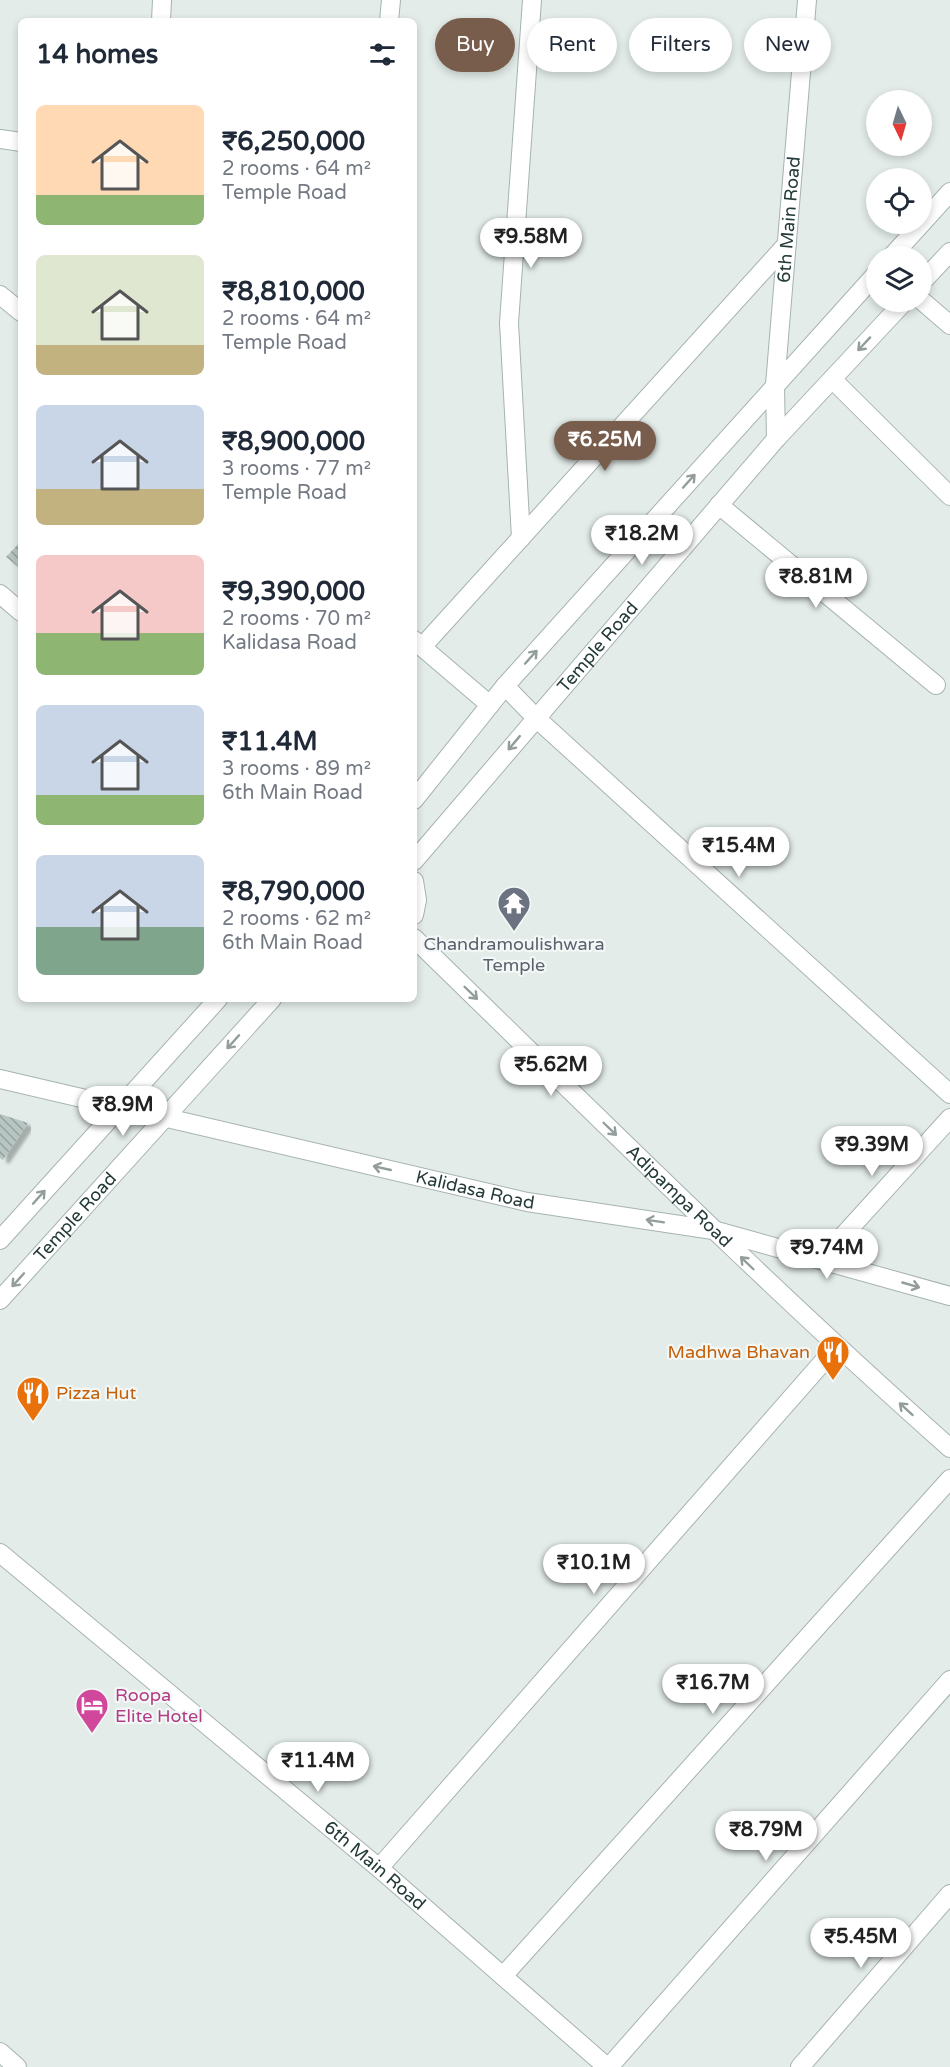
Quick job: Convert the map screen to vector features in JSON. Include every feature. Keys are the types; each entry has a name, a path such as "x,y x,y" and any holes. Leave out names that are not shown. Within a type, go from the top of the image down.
{"street":[{"path":"161,18 162,0"},
{"path":"389,18 391,0"},
{"path":"521,538 509,322 532,0"},
{"name":"6th Main Road","path":"776,439 776,385 807,0"},
{"path":"0,139 18,142"},
{"path":"901,246 950,192"},
{"path":"490,705 418,643 521,538 787,244"},
{"path":"932,271 950,252"},
{"path":"417,796 505,686 866,285"},
{"path":"0,295 18,310"},
{"path":"932,309 950,325"},
{"name":"Temple Road","path":"417,857 776,439 895,312"},
{"path":"832,379 950,496"},
{"path":"719,506 936,685"},
{"path":"0,594 18,609"},
{"path":"505,686 536,718 950,1094"},
{"name":"Adipampa Road","path":"417,941 713,1230 836,1347 950,1448"},
{"path":"0,1240 215,1002"},
{"name":"Temple Road","path":"0,1300 269,1002"},
{"name":"Kalidasa Road","path":"0,1079 527,1202 713,1230 950,1296"},
{"path":"821,1260 950,1118"},
{"path":"379,1868 836,1347"},
{"path":"503,1976 950,1479"},
{"name":"6th Main Road","path":"0,1553 379,1868 608,2067"},
{"path":"608,2067 950,1680"},
{"path":"800,2067 950,1894"},
{"path":"0,2052 17,2067"}],"building":[{"path":"18,544 18,567 6,557"},
{"path":"0,1114 28,1123 3,1160 0,1158"}],"place":[{"name":"Chandramoulishwara Temple","path":"514,932"},
{"name":"Madhwa Bhavan","path":"833,1381"},
{"name":"Pizza Hut","path":"33,1422"},
{"name":"Roopa Elite Hotel","path":"92,1734"}]}
